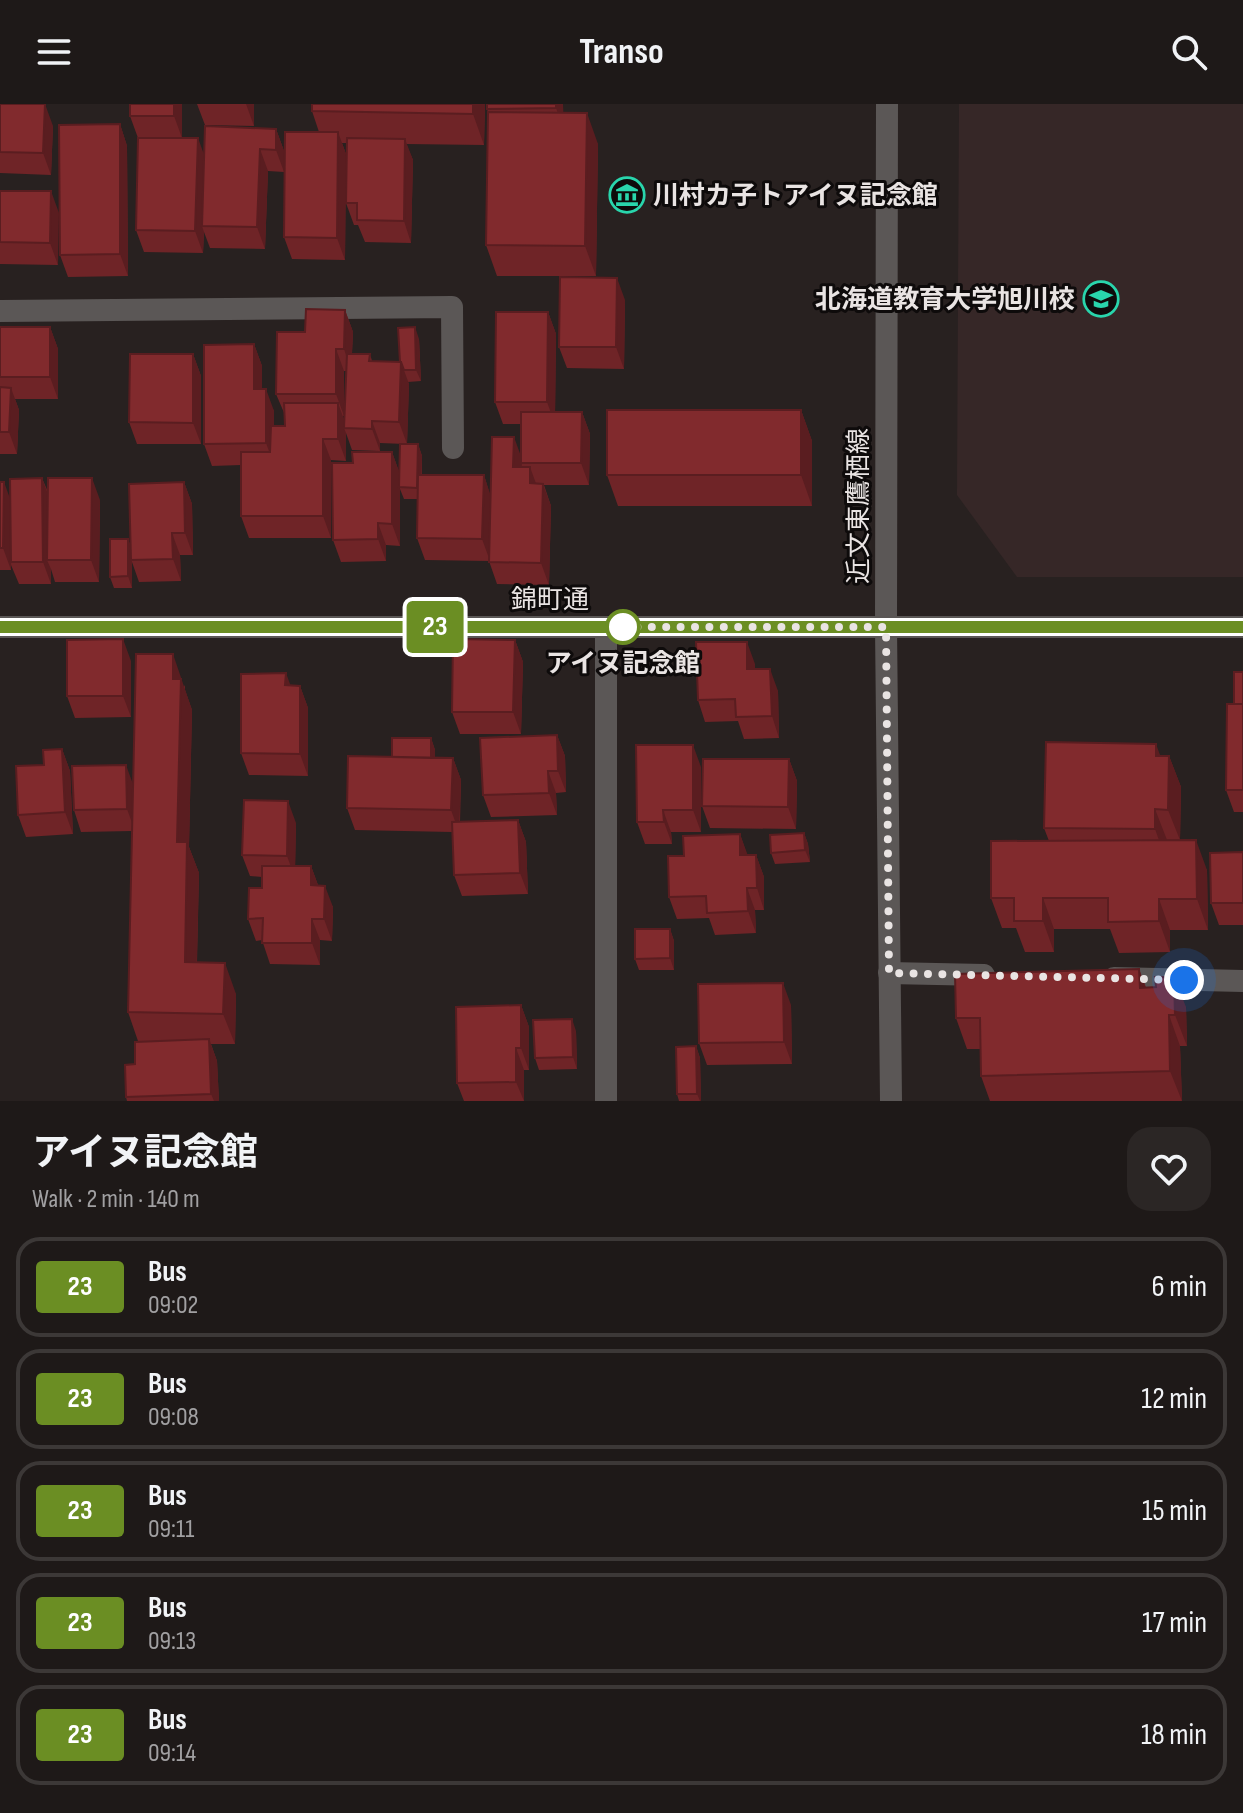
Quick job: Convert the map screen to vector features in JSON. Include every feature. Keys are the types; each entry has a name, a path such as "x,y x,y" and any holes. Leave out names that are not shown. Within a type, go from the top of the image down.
{"street":[{"name":"近文東鷹栖線","path":"887,104 886,627 891,1101"},
{"path":"0,311 452,307 453,448"},
{"name":"錦町通","path":"0,627 1243,627"},
{"path":"606,627 606,1101"},
{"path":"889,973 1012,976"},
{"path":"1089,978 1243,981"}],"shaded area":[{"name":"北海道教育大学旭川校","path":"959,104 1243,104 1243,577 1017,577 957,495"}],"building":[{"path":"0,104 45,104 43,153 0,152"},
{"path":"130,104 174,104 174,116 130,116"},
{"path":"312,104 473,104 473,114 312,111"},
{"path":"487,104 556,104 556,108 487,109"},
{"path":"488,112 587,113 585,246 486,245"},
{"path":"120,124 120,254 60,255 59,125"},
{"path":"205,126 276,129 276,150 260,149 257,227 202,226"},
{"path":"285,132 338,132 337,238 284,237"},
{"path":"138,138 198,138 195,231 136,230"},
{"path":"347,138 405,139 404,221 357,220 357,203 346,203"},
{"path":"0,191 51,191 50,243 0,242"},
{"path":"560,277 617,278 616,347 559,347"},
{"path":"306,309 345,310 344,349 336,349 336,394 276,394 277,332 305,332"},
{"path":"496,312 548,312 547,402 495,402"},
{"path":"0,327 50,327 50,377 0,377"},
{"path":"415,327 416,370 404,370 400,362 398,328"},
{"path":"254,344 254,389 266,389 266,443 204,444 204,345"},
{"path":"130,354 193,354 193,423 129,422"},
{"path":"347,354 370,354 369,361 401,362 399,422 372,421 372,429 344,428"},
{"path":"0,387 11,388 9,432 0,432"},
{"path":"284,403 338,403 338,439 323,439 323,516 241,516 241,452 270,452 271,426 285,426"},
{"path":"607,410 801,410 801,475 607,475"},
{"path":"521,412 582,412 581,463 521,463"},
{"path":"492,437 514,437 513,467 530,467 530,483 543,484 541,563 489,562"},
{"path":"400,444 418,444 417,488 399,487"},
{"path":"352,452 392,452 392,524 378,523 378,539 333,540 332,463 353,463"},
{"path":"418,475 484,475 482,539 417,538"},
{"path":"42,478 43,562 11,562 10,479"},
{"path":"48,478 92,478 91,560 47,560"},
{"path":"0,482 4,482 3,548 0,548"},
{"path":"184,482 185,533 172,533 173,559 131,560 129,484"},
{"path":"110,539 128,539 128,576 110,577"},
{"path":"123,639 123,696 67,696 67,640"},
{"path":"453,639 515,640 513,712 452,712"},
{"path":"696,642 747,642 747,669 770,669 772,716 736,717 735,699 698,700"},
{"path":"136,654 173,654 173,679 181,679 177,842 187,842 185,962 225,963 223,1014 128,1012"},
{"path":"1234,672 1243,672 1243,704 1234,704"},
{"path":"286,673 285,685 300,686 300,754 241,753 241,674"},
{"path":"1227,704 1243,704 1243,790 1226,790"},
{"path":"557,735 558,771 548,771 549,793 483,795 480,738"},
{"path":"392,738 431,738 431,758 392,757"},
{"path":"1046,742 1156,744 1156,756 1169,756 1168,810 1155,809 1155,829 1044,828"},
{"path":"636,745 693,745 693,810 663,810 664,822 637,822"},
{"path":"62,749 65,812 18,815 16,766 44,765 43,750"},
{"path":"348,756 453,758 451,810 347,808"},
{"path":"703,759 789,759 788,807 702,806"},
{"path":"126,765 127,809 74,810 72,766"},
{"path":"244,800 288,801 287,856 242,855"},
{"path":"518,820 520,873 454,875 452,822"},
{"path":"804,833 805,850 771,853 770,835"},
{"path":"740,834 740,855 756,855 757,888 747,888 748,911 707,913 706,896 669,897 668,856 684,856 683,836"},
{"path":"1196,840 1197,899 1159,899 1159,921 1108,922 1108,898 1043,898 1043,921 1014,921 1014,898 991,898 991,841"},
{"path":"1243,852 1243,903 1211,903 1210,853"},
{"path":"262,866 311,866 311,885 325,886 324,919 312,919 312,943 262,943 263,918 248,919 249,888 262,888"},
{"path":"635,929 670,929 670,958 635,959"},
{"path":"1139,969 1140,988 1156,987 1155,977 1174,977 1175,1015 1169,1015 1170,1071 981,1076 980,1018 956,1018 955,974"},
{"path":"783,983 784,1042 699,1043 698,984"},
{"path":"521,1005 521,1048 516,1048 516,1082 457,1083 456,1007"},
{"path":"572,1019 573,1057 535,1058 533,1020"},
{"path":"209,1039 211,1094 126,1097 125,1065 135,1064 135,1042"},
{"path":"696,1046 697,1094 677,1094 676,1047"}],"bus line":[{"name":"23","path":"0,627 1243,627"}],"place":[{"name":"川村カ子トアイヌ記念館","path":"627,195"},
{"name":"北海道教育大学旭川校","path":"1101,299"},
{"name":"アイヌ記念館","path":"623,627"}],"route":[{"path":"623,627 886,627 889,973 1184,980"}]}
